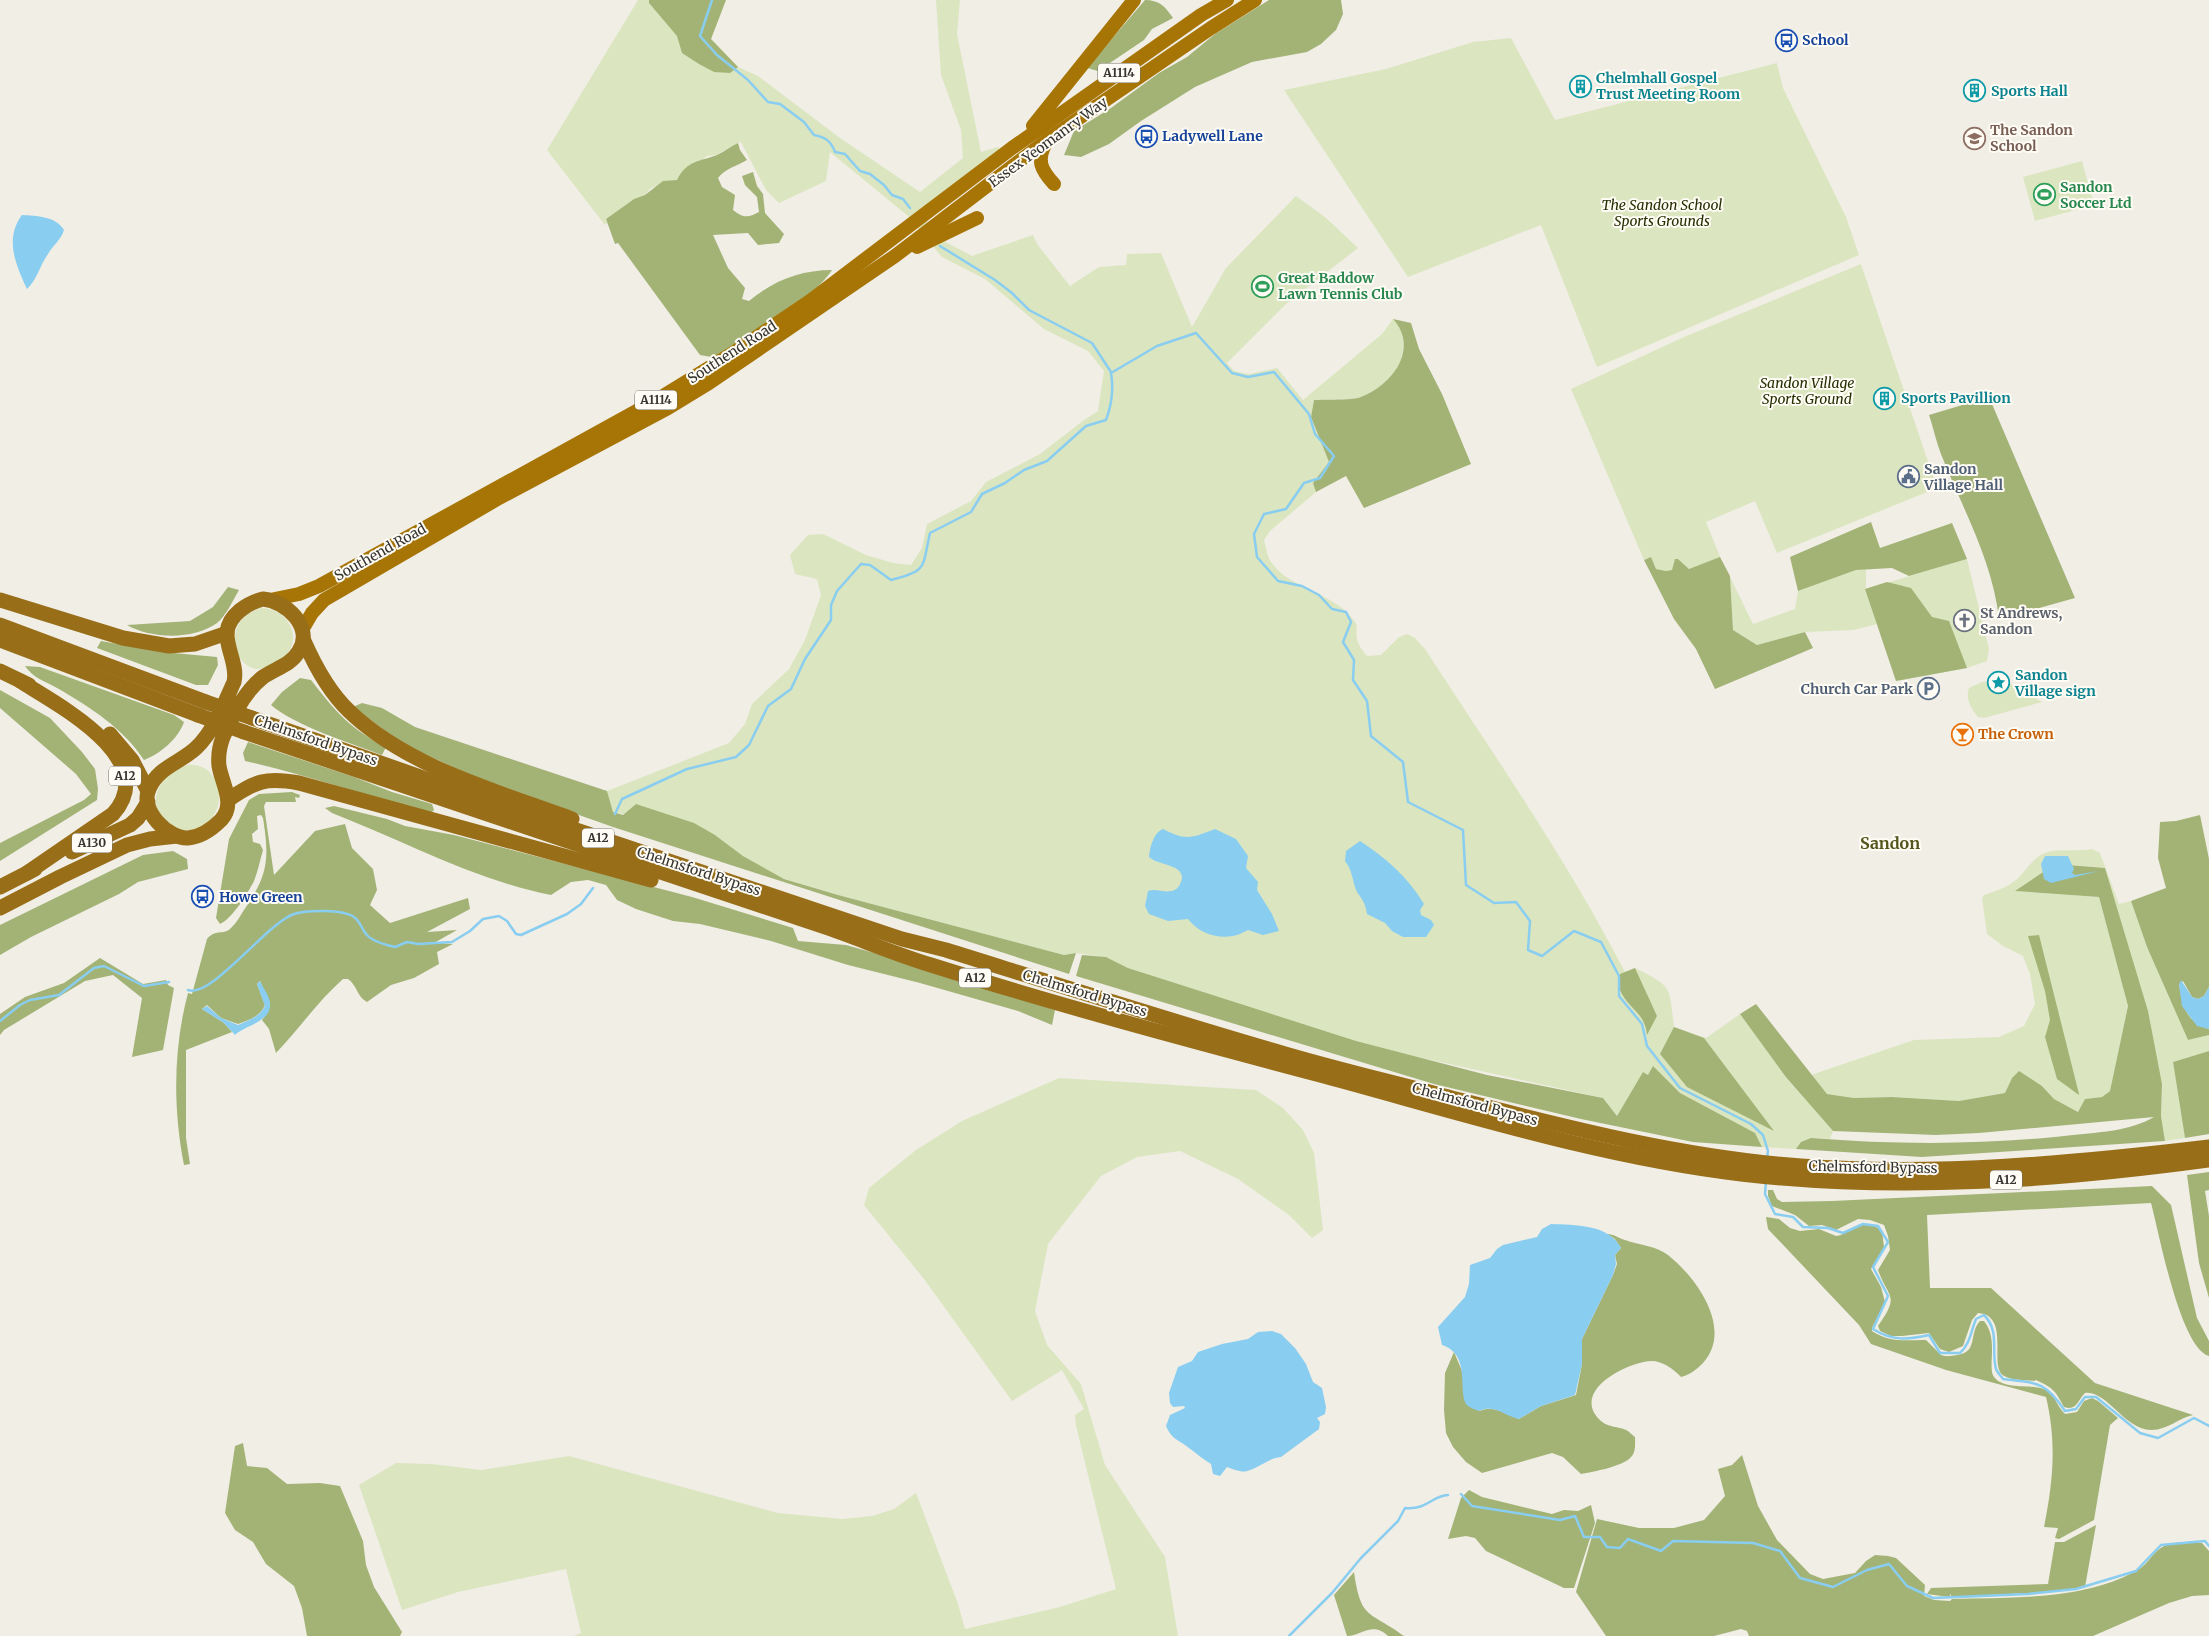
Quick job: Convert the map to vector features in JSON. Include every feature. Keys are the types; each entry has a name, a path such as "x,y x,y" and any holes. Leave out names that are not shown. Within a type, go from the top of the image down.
{"highway":[{"path":"0,600 123,638 154,644 169,646 195,644 227,632"},
{"path":"270,600 283,606 294,615 303,635 294,658 285,666 262,678 238,708 223,738 219,764 228,800 223,817 214,827 198,836 188,838 177,836 162,827 153,815 148,796 156,775 196,748 206,736 226,698 236,673 227,632 237,613 242,608 256,601 270,600"},
{"name":"Chelmsford Bypass","path":"0,625 206,702 248,725 927,964 1200,1044 1551,1136 1666,1164 1722,1164 1802,1173 1954,1183 2120,1172 2209,1160"},
{"name":"A12","path":"303,635 327,685 349,711 381,737 432,766 902,939"},
{"name":"Chelmsford Bypass","path":"0,640 198,715 248,725 469,794 902,939 946,950 1287,1054 1546,1122 1722,1164"},
{"name":"A12","path":"0,671 73,705 96,720 132,760 148,796"},
{"name":"A12","path":"20,681 72,714 96,732 122,767 126,779 126,793 121,805 113,814 27,873"},
{"name":"A12","path":"228,800 247,786 262,780 278,779 299,783 829,928"},
{"name":"A130","path":"0,887 130,825 138,818 148,796"},
{"name":"A130","path":"0,908 60,876 127,845 150,839 177,836"},
{"name":"Chelmsford Bypass","path":"1802,1173 2014,1165 2152,1154 2209,1147"}],"main road":[{"path":"1012,148 1045,114 1134,0"},
{"name":"Essex Yeomanry Way","path":"1012,148 1201,15 1227,0"},
{"name":"Essex Yeomanry Way","path":"895,256 1047,140 1211,28 1256,0"},
{"path":"1047,140 1039,157 1043,172 1054,184"},
{"name":"Southend Road","path":"270,600 299,594 319,586 655,401 810,301 1012,148"},
{"path":"895,256 977,218"},
{"name":"Southend Road","path":"303,635 312,612 324,600 499,498 668,408 810,315 895,256"}],"green space":[{"path":"638,0 726,0 711,39 738,67 758,76 840,138 920,192 963,158 961,130 941,75 936,0 960,0 957,34 981,152 998,147 1000,151 920,211 940,239 972,256 1033,235 1037,244 1070,286 1099,267 1126,265 1127,254 1161,253 1192,327 1226,268 1296,196 1325,217 1358,248 1286,304 1227,363 1234,371 1249,374 1277,368 1303,400 1382,334 1393,319 1401,330 1404,342 1403,354 1399,365 1383,384 1361,397 1314,400 1311,417 1329,462 1313,483 1316,492 1270,531 1264,540 1271,562 1291,580 1327,598 1349,614 1357,625 1356,634 1358,642 1367,656 1381,655 1399,637 1407,634 1415,638 1425,649 1529,808 1603,930 1625,972 1635,968 1663,984 1669,995 1674,1027 1706,1038 1740,1014 1785,1076 1833,1131 1830,1139 1811,1138 1796,1149 1762,1147 1759,1141 1680,1093 1669,1083 1643,1073 1617,1116 1603,1098 1355,1043 1128,968 1106,957 1076,953 1064,955 838,895 778,877 743,856 715,835 613,812 607,791 729,743 745,724 752,704 789,669 805,640 821,595 817,579 795,574 790,555 808,535 823,534 866,555 893,563 911,565 922,548 927,524 971,501 986,482 1040,454 1098,411 1104,371 1088,351 1044,329 985,279 942,257 908,216 830,152 826,181 779,203 766,190 741,142 716,155 707,156 677,180 651,188 645,195 634,199 606,219 607,223 605,225 547,150"},
{"path":"649,0 726,0 711,39 738,67 730,73 714,72 682,53 677,36 649,3"},
{"path":"1145,0 1161,4 1173,18 1152,29 1144,40 1098,71 1087,68"},
{"path":"1269,0 1341,0 1343,14 1336,30 1321,44 1307,52 1252,62 1195,87 1109,144 1081,157 1064,155 1074,131 1111,108 1159,73 1187,57 1215,34"},
{"name":"The Sandon School Sports Grounds","path":"1511,38 1555,120 1777,63 1783,88 1846,217 1859,255 1597,367 1541,225 1408,277 1284,90 1386,69 1473,42"},
{"path":"738,143 740,150 747,160 728,169 718,178 722,187 735,195 733,210 740,215 746,216 759,212 757,197 745,185 742,176 753,172 757,186 763,194 765,213 784,234 779,243 758,245 748,233 713,235 728,268 745,288 742,299 749,301 777,282 788,278 809,272 832,270 823,282 795,306 717,358 700,355 618,243 615,244 606,219 634,199 645,195 663,181 677,180 689,165 717,155"},
{"path":"2082,161 2094,205 2035,221 2023,177"},
{"name":"Sandon Village Sports Ground","path":"1861,264 1937,488 1777,553 1755,501 1706,522 1721,559 1689,569 1678,559 1672,570 1656,569 1651,557 1644,560 1571,389 1684,337"},
{"path":"1393,319 1411,323 1419,349 1442,394 1471,464 1364,508 1346,476 1316,492 1313,483 1329,462 1311,417 1314,400 1361,397 1383,384 1392,375 1399,365 1403,354 1404,342 1401,330"},
{"path":"1989,397 2075,598 1999,619 1996,598 1984,557 1941,454 1929,415"},
{"path":"1871,522 1880,548 1952,523 1967,559 1909,576 1892,568 1856,570 1798,591 1790,557"},
{"path":"1651,557 1656,569 1666,571 1672,570 1675,559 1678,559 1689,569 1720,557 1730,576 1733,630 1757,645 1805,632 1813,648 1715,689 1696,649 1674,619 1644,560"},
{"path":"1967,559 1989,649 1987,661 1967,668 1896,681 1877,624 1854,630 1805,632 1757,645 1733,630 1730,577 1753,624 1795,609 1798,591 1856,570 1866,569 1866,589"},
{"path":"1887,582 1911,588 1932,617 1949,621 1967,668 1896,681 1865,589"},
{"path":"228,587 239,590 223,616 208,629 172,636 148,633 127,625 190,621 213,607"},
{"path":"262,608 273,610 282,615 292,631 293,640 291,648 285,656 269,666 257,669 248,666 241,659 236,650 235,640 236,630 241,620 249,613"},
{"path":"101,641 163,652 217,657 218,665 208,685 196,685 97,648"},
{"path":"25,666 40,667 174,715 184,722 168,745 144,760 136,748 105,719 69,695 35,676"},
{"path":"300,678 311,680 344,718 363,734 386,747 382,755 309,727 271,705 282,692"},
{"path":"1996,680 2009,683 2042,702 1984,718 1978,717 1969,703 1969,688 1982,682"},
{"path":"0,690 50,718 95,769 98,789 97,800 0,861 0,843 84,800 91,794 76,774 0,708"},
{"path":"362,703 382,708 415,727 607,791 613,812 623,815 636,804 694,823 715,835 743,856 784,879 1064,955 1076,953 1069,974 613,827 472,776 403,744 353,707"},
{"path":"248,742 432,804 434,810 430,814 314,779 245,761 243,753"},
{"path":"187,765 199,766 215,778 219,799 217,810 211,819 201,827 181,830 165,820 158,812 156,803 157,793 161,784 176,769"},
{"path":"292,792 300,795 299,798 295,797 296,802 266,802 264,806 274,875 315,831 345,824 352,848 373,869 377,890 370,905 390,923 468,898 470,909 427,932 457,930 434,943 453,944 437,952 439,964 414,978 391,985 367,1002 348,979 343,979 276,1053 269,1029 262,1020 270,1006 260,981 257,984 265,1005 257,1015 250,1019 238,1024 221,1018 207,1005 202,1009 224,1023 232,1032 186,1050 186,1138 190,1164 184,1165 176,1101 177,1057 183,1014 188,993 192,994 207,939 213,934 227,931 232,927 254,895 263,874 266,844 261,815 257,816 258,829 252,834 253,842 260,844 263,850 254,881 244,899 230,917 220,924 216,918 229,839 249,800 259,794"},
{"path":"334,806 387,819 405,826 454,835 692,897 793,928 798,941 846,945 924,967 1055,1010 1052,1025 1018,1011 848,965 771,941 700,924 673,921 636,909 617,900 606,885 588,880 571,882 551,895 495,880 440,859 332,813 325,808"},
{"path":"2200,815 2209,859 2209,987 2204,996 2198,999 2192,997 2183,981 2179,985 2184,1006 2190,1017 2209,1029 2209,1035 2188,1040 2147,947 2131,901 2166,888 2158,858 2160,822 2176,821"},
{"path":"2092,849 2100,853 2119,904 2131,901 2147,947 2188,1040 2209,1035 2209,1051 2173,1062 2185,1138 2165,1141 2161,1116 2162,1084 2105,868 2055,864 2016,891 2099,897 2128,1006 2110,1091 2102,1097 2085,1099 2078,1112 2054,1099 2042,1086 2012,1078 2005,1093 1959,1101 1892,1097 1854,1098 1827,1094 1811,1075 1914,1040 1999,1037 2024,1026 2035,1004 2030,974 2023,956 2003,946 1987,934 1982,898 1984,895 2012,883 2029,865 2045,853"},
{"path":"173,851 187,859 188,869 138,882 119,894 31,937 0,955 0,925 143,855"},
{"path":"2055,864 2105,868 2148,1011 2162,1084 2161,1116 2165,1141 1922,1157 1796,1149 1801,1142 1811,1138 1909,1143 2008,1141 2115,1130 2145,1122 2154,1117 1979,1133 1936,1135 1833,1131 1785,1076 1740,1014 1756,1004 1827,1094 1854,1098 1892,1097 1959,1101 2005,1093 2012,1078 2019,1071 2042,1086 2054,1099 2078,1112 2085,1099 2102,1097 2110,1091 2128,1006 2099,897 2015,891"},
{"path":"2039,935 2079,1095 2057,1079 2045,1037 2050,1020 2045,991 2028,936"},
{"path":"1082,955 1106,957 1128,968 1356,1041 1487,1075 1603,1098 1617,1116 1643,1072 1648,1075 1653,1066 1680,1093 1755,1133 1762,1147 1693,1142 1581,1119 1434,1084 1076,976"},
{"path":"100,958 143,984 166,980 168,985 174,988 163,1050 132,1057 142,998 113,975 85,981 4,1030 0,1035 0,1014 25,997 64,983"},
{"path":"1635,968 1657,1016 1647,1035 1643,1021 1627,1002 1619,988 1620,974"},
{"path":"1674,1027 1704,1038 1774,1131 1687,1087 1660,1054"},
{"path":"2209,1051 2209,1134 2185,1138 2173,1062"},
{"path":"1059,1078 1256,1090 1283,1108 1303,1130 1314,1153 1323,1230 1312,1238 1289,1215 1238,1179 1180,1151 1137,1157 1101,1176 1048,1244 1035,1311 1047,1345 1081,1384 1105,1465 1165,1557 1178,1636 573,1636 581,1633 566,1569 458,1592 402,1610 359,1485 396,1463 432,1464 481,1470 569,1456 778,1513 842,1519 872,1516 894,1509 916,1493 958,1604 965,1629 1060,1607 1116,1589 1076,1426 1075,1415 1084,1409 1062,1370 1012,1401 924,1279 864,1205 869,1188 916,1150 962,1121"},
{"path":"2209,1172 2209,1190 2205,1191 2209,1216 2209,1298 2199,1263 2187,1175"},
{"path":"2152,1186 2171,1205 2197,1318 2209,1341 2209,1356 2199,1348 2189,1333 2180,1312 2165,1262 2151,1203 1927,1215 1930,1288 1991,1288 2095,1383 2193,1415 2163,1428 2152,1430 2142,1429 2133,1424 2101,1398 2093,1394 2085,1393 2072,1408 2068,1408 2064,1407 2053,1390 2042,1383 2036,1380 2011,1379 2003,1375 1998,1365 1996,1329 1993,1321 1987,1315 1978,1313 1972,1320 1963,1346 1949,1352 1940,1349 1929,1333 1891,1336 1880,1331 1878,1326 1891,1302 1889,1292 1878,1270 1890,1250 1884,1225 1870,1220 1858,1219 1836,1230 1822,1225 1809,1226 1795,1215 1772,1206 1768,1196 1768,1190 1773,1190 1777,1199 1782,1202 1832,1201"},
{"path":"1766,1217 1779,1219 1790,1228 1800,1231 1819,1229 1836,1236 1842,1235 1857,1226 1869,1224 1882,1231 1884,1247 1871,1269 1881,1287 1885,1302 1872,1328 1872,1331 1879,1335 1898,1340 1926,1340 1941,1355 1951,1356 1968,1350 1971,1346 1976,1326 1980,1321 1984,1321 1991,1336 1992,1373 1999,1381 2005,1384 2046,1390 2052,1394 2065,1414 2077,1412 2084,1401 2092,1398 2118,1418 2110,1425 2094,1520 2059,1539 2055,1538 2058,1528 2044,1527 2050,1494 2053,1446 2046,1397 1946,1370 1871,1344 1859,1325 1768,1229"},
{"path":"1607,1234 1663,1252 1690,1276 1708,1305 1713,1320 1715,1335 1712,1350 1701,1365 1693,1372 1684,1376 1681,1377 1671,1368 1660,1362 1652,1361 1629,1367 1616,1373 1605,1380 1596,1390 1592,1400 1593,1410 1601,1421 1607,1425 1623,1429 1635,1437 1634,1453 1622,1463 1581,1474 1563,1457 1552,1453 1482,1473 1466,1462 1453,1447 1446,1433 1444,1410 1445,1373 1454,1352 1479,1411 1494,1409 1519,1419 1541,1406 1576,1395 1582,1364 1582,1339 1613,1275 1617,1264 1615,1255 1621,1248 1615,1239"},
{"path":"243,1443 247,1466 267,1468 287,1484 320,1483 340,1486 363,1541 366,1565 374,1587 402,1632 400,1636 307,1636 302,1608 294,1586 266,1564 253,1542 235,1530 225,1513 235,1446"},
{"path":"1742,1455 1758,1506 1777,1540 1810,1574 1823,1579 1855,1573 1866,1561 1875,1555 1896,1558 1925,1585 1924,1596 1934,1600 1950,1601 1952,1599 2022,1597 2069,1593 2115,1581 2139,1569 2162,1547 2173,1543 2191,1542 2202,1543 2209,1551 2209,1595 2192,1596 2169,1603 2093,1636 1749,1636 1747,1631 1741,1629 1714,1636 1606,1636 1576,1592 1597,1519 1639,1528 1674,1528 1704,1520 1725,1496 1718,1469 1732,1465"},
{"path":"1469,1490 1482,1497 1552,1514 1564,1510 1578,1511 1591,1505 1595,1523 1574,1588 1564,1588 1486,1551 1475,1538 1466,1536 1448,1539 1461,1498"},
{"path":"2096,1525 2085,1587 2047,1592 1951,1597 1951,1594 1949,1597 1927,1594 1931,1588 2048,1584 2055,1542 2064,1542"},
{"path":"1354,1572 1360,1599 1368,1613 1404,1636 1388,1636 1372,1629 1347,1636 1334,1595"}],"water":[{"path":"22,215 51,219 64,230 27,289 19,271 13,243 14,233"},
{"path":"1163,829 1183,837 1189,837 1215,829 1236,839 1248,856 1246,868 1258,882 1257,890 1272,914 1279,931 1263,935 1248,930 1235,936 1220,937 1208,934 1197,928 1188,919 1168,921 1149,914 1145,906 1148,891 1177,889 1182,877 1177,869 1149,857 1154,837"},
{"path":"1360,841 1396,869 1418,894 1424,904 1420,910 1421,915 1431,920 1434,925 1426,937 1403,937 1392,931 1385,923 1367,914 1365,904 1357,892 1350,869 1345,861 1346,851"},
{"path":"2045,856 2068,856 2074,869 2072,873 2075,875 2099,871 2051,883 2044,879 2041,864"},
{"path":"2181,980 2192,997 2198,999 2204,996 2209,987 2209,1029 2197,1026 2182,1006 2179,985"},
{"path":"260,981 270,1003 267,1015 235,1035 224,1023 202,1009 207,1006 221,1018 238,1025 250,1020 257,1016 265,1006 257,984"},
{"path":"1551,1224 1590,1227 1600,1230 1615,1240 1621,1248 1615,1255 1616,1264 1613,1275 1582,1339 1582,1364 1575,1395 1541,1406 1519,1419 1495,1410 1475,1410 1468,1406 1465,1401 1461,1366 1452,1350 1442,1345 1438,1327 1465,1297 1469,1284 1470,1265 1490,1258 1503,1245 1537,1237 1542,1229"},
{"path":"1272,1331 1281,1334 1295,1348 1306,1364 1313,1382 1322,1388 1326,1407 1325,1414 1317,1418 1320,1422 1319,1429 1281,1457 1272,1459 1251,1470 1243,1472 1227,1467 1220,1476 1213,1474 1211,1464 1173,1437 1166,1426 1170,1415 1185,1408 1184,1406 1173,1407 1170,1403 1169,1393 1178,1367 1192,1361 1198,1352 1222,1344 1248,1339 1258,1332"}],"waterway":[{"path":"712,0 700,36 717,55 748,80 768,102 780,104 804,122 814,135 827,140 835,152 845,154 860,171 870,174 884,185 892,195 903,199 910,208"},
{"path":"940,246 995,280 1029,310 1092,343 1111,372"},
{"path":"615,814 622,799 687,769 736,757 749,745 768,706 791,689 805,659 831,620 831,605 837,591 861,564 870,565 891,580 912,574 924,561 930,533 971,512 982,494 1005,483 1024,470 1047,461 1086,426 1106,420 1112,397 1111,373 1157,346 1196,333 1232,373 1248,377 1274,372 1309,414 1315,434 1334,456 1320,478 1304,483 1286,509 1264,514 1254,534 1257,557 1278,581 1302,586 1319,595 1332,609 1346,612 1351,622 1343,642 1354,660 1353,680 1367,701 1371,736 1403,762 1408,802 1463,830 1466,885 1494,903 1516,902 1530,921 1528,950 1542,956 1574,931 1601,942 1619,976 1619,996 1642,1024 1647,1046 1680,1088 1751,1124 1763,1135 1768,1151 1767,1158"},
{"path":"188,990 198,990 210,983 225,972 269,931 294,914 324,911 349,914 356,919 365,933 373,940 395,947 407,942 418,944 452,942 470,931 483,919 499,916 507,921 516,934 521,935 567,914 581,904 593,888"},
{"path":"0,1021 20,1005 30,1000 59,995 94,968 104,966 144,986 169,982"},
{"path":"1766,1181 1765,1194 1775,1214 1793,1217 1803,1227 1828,1228 1843,1233 1863,1224 1878,1226 1888,1242 1873,1267 1888,1296 1873,1329 1880,1333 1900,1338 1929,1335 1940,1353 1960,1353 1968,1341 1976,1319 1984,1315 1989,1321 1994,1334 1996,1369 2003,1379 2039,1385 2052,1394 2065,1411 2076,1409 2085,1397 2096,1397 2140,1433 2158,1438 2194,1418 2209,1426"},
{"path":"1461,1494 1472,1506 1560,1520 1575,1516 1584,1537 1600,1537 1607,1547 1620,1548 1628,1539 1661,1551 1673,1541 1753,1543 1780,1551 1800,1578 1833,1587 1867,1570 1889,1564 1907,1586 1933,1598 2028,1594 2076,1589 2136,1571 2161,1545 2205,1541 2209,1546"},
{"path":"1289,1636 1332,1593 1361,1558 1398,1521 1405,1508 1419,1507 1448,1495"}],"place":[{"name":"School","path":"1786,40"},
{"name":"Chelmhall Gospel Trust Meeting Room","path":"1580,86"},
{"name":"Sports Hall","path":"1975,91"},
{"name":"Ladywell Lane","path":"1146,136"},
{"name":"The Sandon School","path":"1974,138"},
{"name":"Sandon Soccer Ltd","path":"2044,195"},
{"name":"Great Baddow Lawn Tennis Club","path":"1262,286"},
{"name":"Sports Pavillion","path":"1885,398"},
{"name":"Sandon Village Hall","path":"1908,477"},
{"name":"St Andrews, Sandon","path":"1964,621"},
{"name":"Sandon Village sign","path":"1999,683"},
{"name":"Church Car Park","path":"1929,689"},
{"name":"The Crown","path":"1962,734"},
{"name":"Howe Green","path":"203,897"}],"district":[{"name":"Sandon","path":"1890,843"}]}
